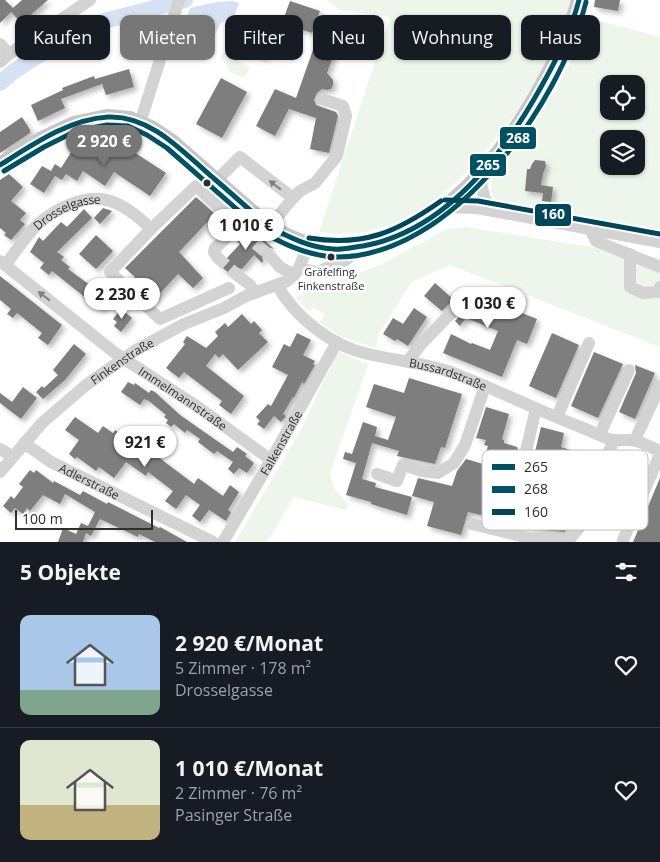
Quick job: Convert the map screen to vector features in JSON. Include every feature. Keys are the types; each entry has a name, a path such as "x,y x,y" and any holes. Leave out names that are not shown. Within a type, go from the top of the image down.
{"main road":[{"path":"0,165 40,140 74,124 118,117 130,119 152,128 172,142 217,180 241,222 273,223 308,245 343,249 357,248 380,242 418,225 445,207 480,175 514,133 534,101 572,25 579,0"}],"street":[{"path":"0,44 4,58 90,0"},
{"path":"140,123 178,0"},
{"path":"273,223 293,198 300,191 315,183 337,156 346,116 343,106 322,99"},
{"path":"217,180 240,157 293,198"},
{"path":"480,175 483,195 487,205 494,212"},
{"path":"217,257 214,252 215,248 241,222 221,209 196,186 148,225 110,272 160,318 229,288"},
{"name":"Drosselgasse","path":"2,263 36,226 54,212 77,202 110,200 129,210 148,225"},
{"path":"445,207 464,207 660,242"},
{"path":"590,229 596,241 630,259 660,267"},
{"path":"297,272 308,245"},
{"path":"269,255 280,267 297,272 318,272 346,260 357,248"},
{"path":"630,259 630,287 643,293 659,292 660,288"},
{"name":"Immelmannstraße","path":"2,263 124,358 198,407 272,460"},
{"name":"Finkenstraße","path":"0,472 42,423 86,385 124,358 184,324 224,308 254,293 277,285 297,272"},
{"path":"237,275 250,285 254,293"},
{"name":"Bussardstraße","path":"277,285 285,300 296,312 337,342 366,354 408,361 454,373 557,418 614,440 635,440"},
{"path":"408,361 421,344 461,304"},
{"name":"Falkenstraße","path":"224,542 337,342"},
{"path":"557,418 589,343"},
{"path":"600,434 629,370"},
{"path":"376,474 397,481 403,465 422,471 438,473 454,463 466,445 485,386"},
{"path":"648,481 660,453 635,440 660,386"},
{"path":"525,450 536,408"},
{"path":"610,450 614,440"},
{"name":"Adlerstraße","path":"24,442 51,462 213,542"},
{"path":"0,449 12,456"},
{"path":"472,524 482,526"},
{"path":"496,530 529,538 569,540 577,530"},
{"path":"623,540 627,530"}],"shaded area":[{"path":"326,0 572,0 567,15 521,15 521,60 547,60 528,98 483,154 453,185 428,205 394,224 360,233 338,234 319,232 376,60 384,60 384,35 390,17 340,10"},
{"path":"600,21 660,37 660,234 561,218 563,204 542,201 540,216 510,209 496,200 492,193 495,172 549,100 572,60 600,60"},
{"path":"223,52 225,53 225,60 236,60 250,68 246,75 241,77 229,71 225,62 220,59"},
{"path":"466,227 660,258 660,347 450,265 412,282 379,333 376,348 340,336 320,322 325,315 314,307 309,312 295,297 382,264 447,229"},
{"path":"338,351 368,365 330,473 334,489 348,504 346,510 294,497 267,542 235,542 300,432"}],"water":[{"path":"233,1 239,3 234,15 225,15 225,21 221,23 215,34 215,15 188,15 190,8 216,2"}],"building":[{"path":"0,0 5,0 13,8 22,0 48,0 30,15 15,16 11,12 0,23"},
{"path":"595,0 620,0 618,11 594,7"},
{"path":"290,1 320,11 319,15 313,15 312,33 303,30 303,15 285,15"},
{"path":"313,50 313,60 332,60 327,73 333,80 333,85 331,89 322,89 317,93 314,100 316,105 336,112 338,116 329,153 310,149 316,118 289,109 275,136 256,126 275,89 296,98"},
{"path":"129,69 134,87 106,95 102,84 61,99 65,108 38,121 31,105 63,90 62,88 94,76 95,79"},
{"path":"221,78 247,92 222,138 196,124"},
{"path":"22,117 30,133 0,153 0,132"},
{"path":"104,139 118,146 120,143 166,173 150,196 114,172 105,186 83,171 77,181 66,174 62,180 55,176 44,193 30,184 42,166 51,171 55,164 61,168 75,146 84,144 96,152"},
{"path":"535,160 545,161 546,166 541,185 553,187 551,202 542,201 543,193 525,191 527,169 530,169"},
{"path":"9,174 23,187 11,201 26,213 20,220 25,224 11,240 4,235 6,233 0,228 0,180"},
{"path":"196,197 215,214 179,252 203,278 193,288 178,274 153,301 131,281 135,277 125,268"},
{"path":"103,208 112,211 100,224 94,218"},
{"path":"84,209 92,218 57,252 64,257 61,260 70,267 68,269 109,299 101,310 52,271 49,275 40,268 44,263 30,252 39,237 43,241 61,222 67,227"},
{"path":"248,226 274,249 268,247 263,249 261,253 262,263 254,255 242,269 234,267 229,273 219,265 240,244 236,240 244,233"},
{"path":"96,235 113,251 96,269 79,254"},
{"path":"0,276 62,325 48,345 38,338 42,333 17,313 13,318 7,314 11,309 0,300"},
{"path":"435,283 453,299 463,289 483,306 486,298 502,304 508,290 523,295 517,311 537,319 527,344 517,340 502,377 443,353 451,334 471,344 490,350 498,331 466,318 460,326 455,321 467,308 469,300 463,295 458,295 442,311 424,296"},
{"path":"414,308 427,317 408,346 397,339 395,341 383,334 393,318 403,324"},
{"path":"121,309 132,318 121,332 114,326 117,322 113,319"},
{"path":"242,314 251,324 254,321 262,330 259,333 268,342 238,370 223,354 219,358 215,354 206,366 244,396 231,414 219,405 222,401 184,372 179,378 166,368 185,344 183,342 187,336 206,348 218,336 215,332 225,323 228,327"},
{"path":"297,333 311,340 303,355 315,361 313,364 315,365 304,384 302,382 283,414 286,416 281,422 274,416 264,429 257,424 260,421 256,417 268,404 271,406 288,375 272,367 284,344 290,347"},
{"path":"552,333 579,345 556,398 529,386"},
{"path":"74,344 86,354 65,380 43,399 36,392 42,386 44,388 58,375 53,370"},
{"path":"594,352 623,364 598,418 571,406"},
{"path":"635,365 655,373 635,419 619,412 636,373"},
{"path":"409,378 462,394 445,448 441,447 435,464 397,456 399,451 372,443 362,479 376,483 375,487 412,497 407,515 346,495 356,463 343,459 345,452 352,454 363,422 377,427 375,436 388,440 396,417 366,407 374,384 404,393"},
{"path":"128,382 134,385 135,383 149,393 151,390 155,392 180,415 233,452 237,447 247,454 245,456 254,463 247,473 239,468 234,474 228,469 233,462 217,451 214,454 198,442 200,439 187,430 185,433 174,424 171,427 166,423 168,420 164,417 166,415 149,401 144,399 140,405 121,392"},
{"path":"23,387 37,398 21,419 0,403 0,393 12,402"},
{"path":"486,407 509,414 502,439 504,443 517,447 518,450 487,450 488,446 484,445 486,440 476,438"},
{"path":"75,417 98,433 103,426 113,433 115,430 135,444 137,441 194,484 198,478 223,496 230,485 239,492 228,510 231,512 226,521 209,510 200,522 192,516 200,505 186,495 176,509 165,501 173,491 148,472 146,476 126,462 114,478 99,467 96,471 77,457 75,459 69,454 79,440 65,430"},
{"path":"541,427 564,433 561,447 570,450 535,450"},
{"path":"466,459 482,464 482,516 468,512 461,535 427,526 434,502 412,496 418,478 452,486 457,471"},
{"path":"30,470 34,473 36,470 53,483 54,481 80,495 83,491 107,504 108,502 187,542 155,542 139,534 138,537 100,519 91,536 86,533 83,542 58,542 63,528 76,534 81,523 88,526 95,512 65,494 60,504 43,495 30,511 27,508 23,514 15,508 11,513 3,506 11,496 14,499 23,487 19,484"},
{"path":"660,478 660,542 633,542 638,530 648,530 648,506"},
{"path":"540,530 566,530 565,532"}],"waterway":[{"path":"0,83 14,71 74,33 108,20 185,0"}],"tunnel":[{"path":"242,232 269,255"},
{"path":"217,257 237,275"}],"transit line":[{"name":"265","path":"0,165 51,134 65,128 93,119 123,118 138,122 164,136 269,227 292,238 316,247 337,249 363,246 393,238 420,224 445,207 490,163 526,113 547,76 568,34 579,0"},
{"name":"268","path":"4,171 44,147 76,131 107,125 128,126 167,148 264,233 281,242 308,252 335,257 378,251 420,232 459,204 495,168 526,128 552,85 573,42 586,2"},
{"name":"160","path":"445,200 478,201 660,234"},
{"name":"160","path":"309,238 347,240 379,234 410,221 441,201"}],"place":[{"name":"Gräfelfing, Finkenstraße","path":"331,257"}]}
